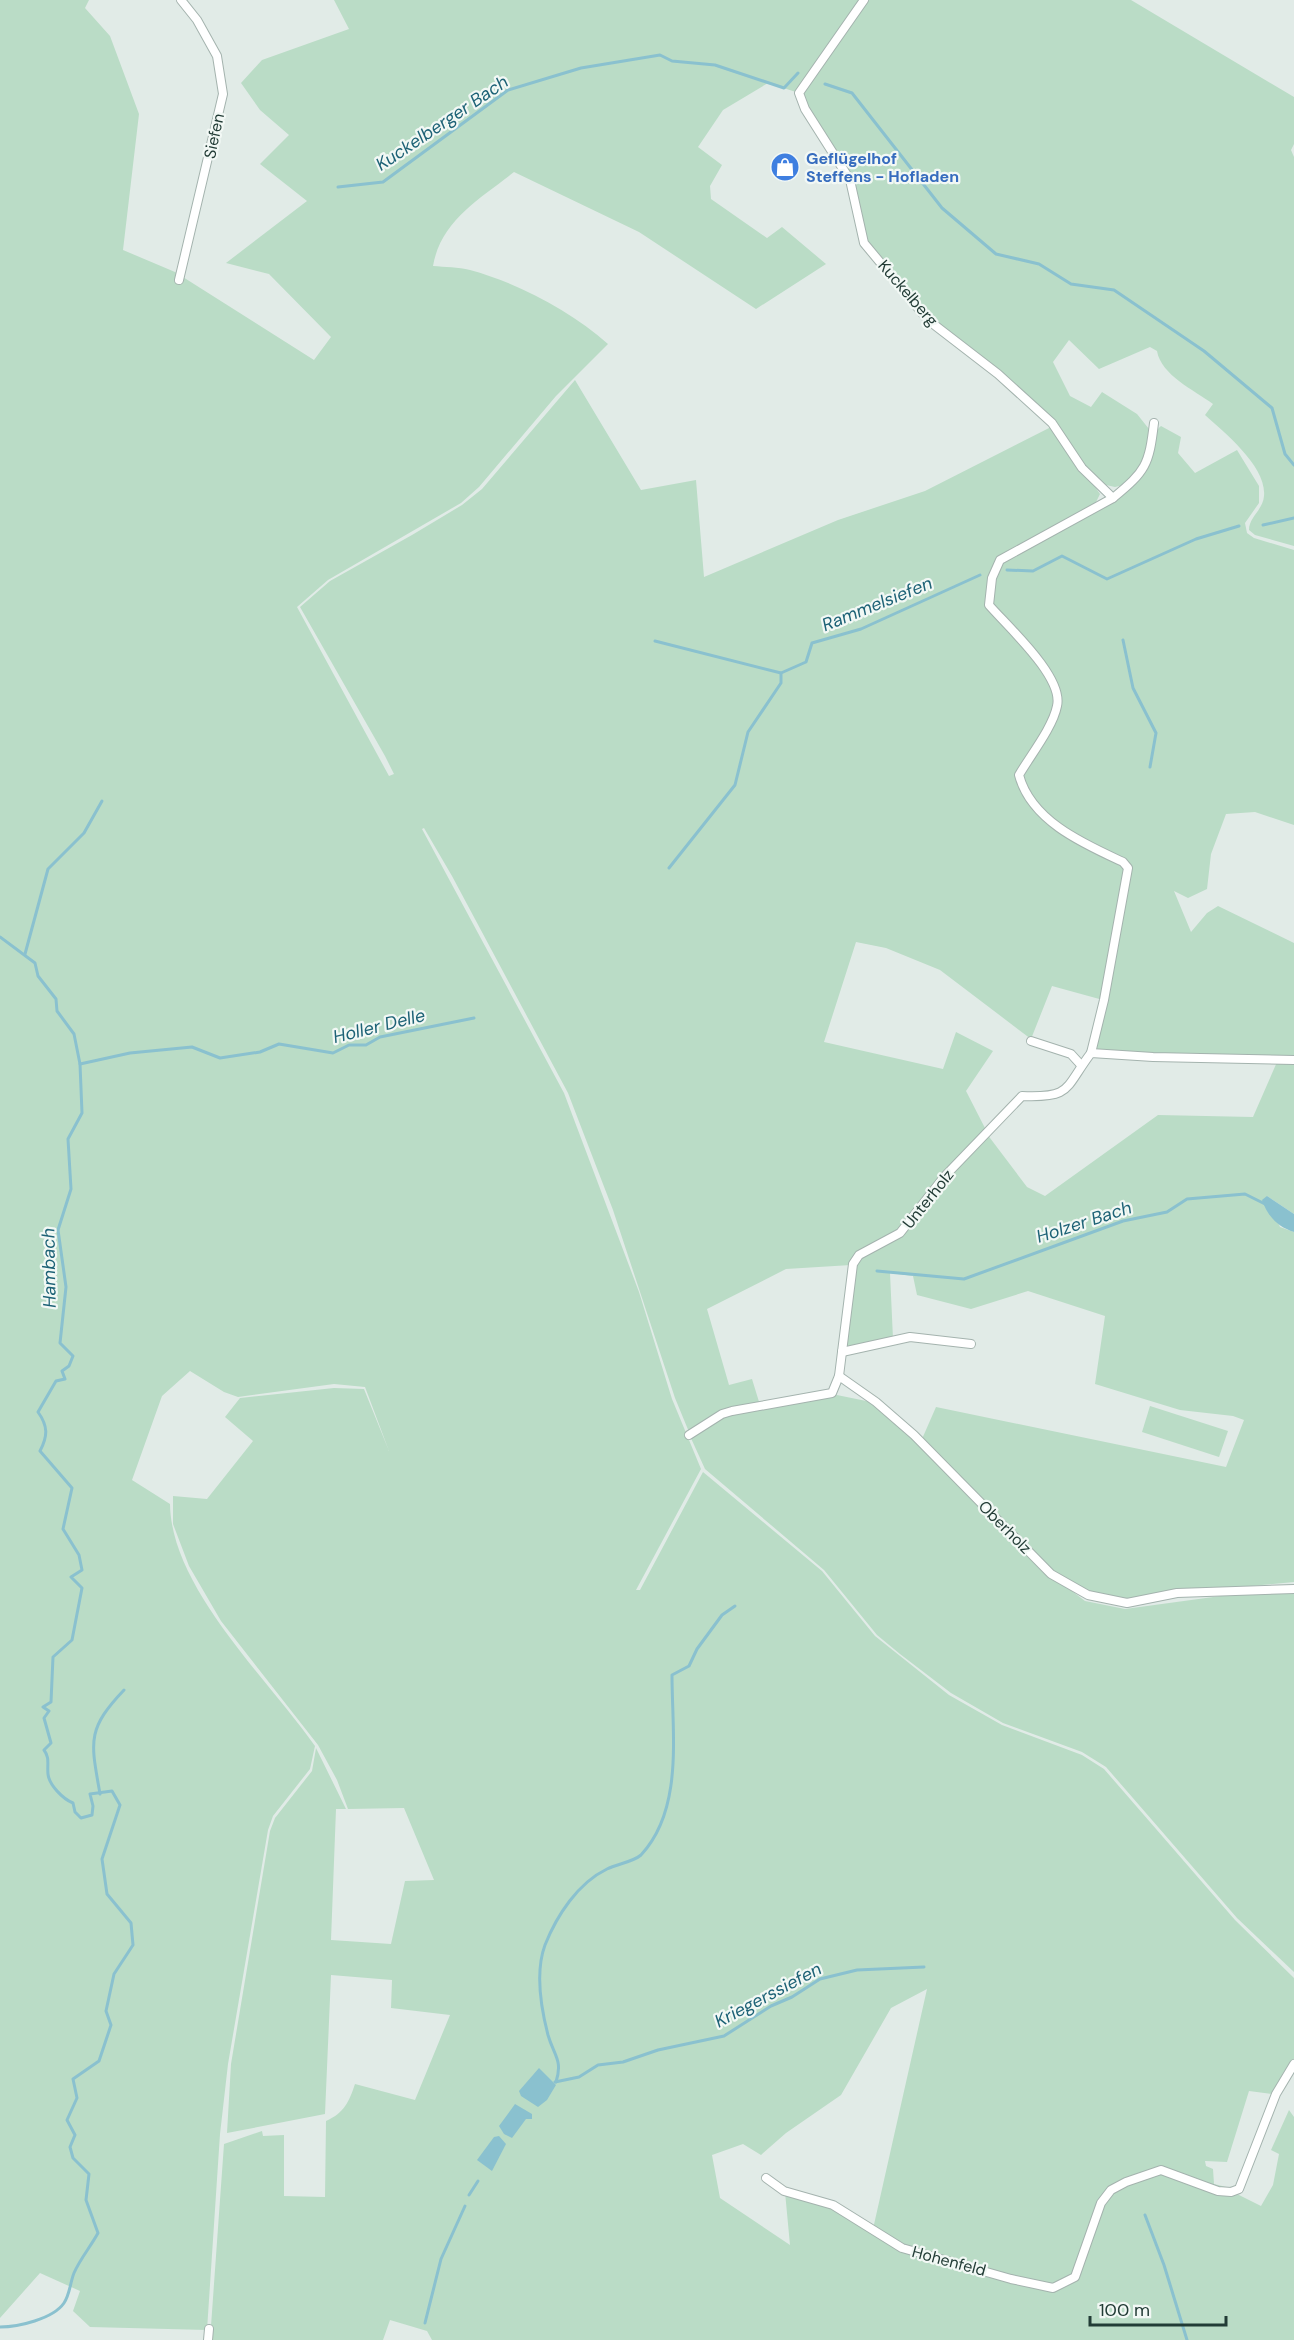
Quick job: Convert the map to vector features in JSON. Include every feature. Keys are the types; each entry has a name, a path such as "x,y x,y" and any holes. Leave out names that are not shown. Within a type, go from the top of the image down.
{"street":[{"name":"Siefen","path":"179,280 223,94 217,56 197,20 181,0"},
{"name":"Kuckelberg","path":"864,0 799,93 805,109 850,180 864,243 928,320 998,374 1052,423 1082,468 1113,498"},
{"path":"1154,423 1149,460 1131,483 1113,498 1000,560 992,578 989,605 1036,657 1058,694 1057,706 1051,721 1019,775 1023,790 1054,823 1074,839 1123,862 1128,868 1104,1000 1091,1053 1153,1057 1294,1060"},
{"path":"1031,1041 1071,1054 1081,1065"},
{"name":"Unterholz","path":"839,1376 853,1264 860,1255 900,1233 944,1177 1023,1096 1051,1097 1063,1092 1091,1053"},
{"path":"842,1352 910,1336 971,1344"},
{"path":"689,1435 722,1414 832,1393 839,1376"},
{"name":"Oberholz","path":"839,1376 876,1402 914,1435 1051,1574 1088,1595 1127,1603 1177,1593 1294,1589"},
{"name":"Hohenfeld","path":"766,2178 784,2191 833,2205 902,2248 1011,2279 1053,2288 1075,2277 1101,2203 1111,2190 1126,2182 1161,2170 1218,2191 1231,2192 1239,2189 1276,2094 1294,2064"},
{"path":"208,2340 209,2329"}],"green space":[{"path":"0,0 89,0 85,8 110,36 139,114 123,250 175,272 314,360 331,337 269,274 226,263 307,201 260,164 289,135 260,110 241,83 262,60 349,29 334,0 859,0 796,92 768,83 723,110 698,147 722,165 710,186 711,199 767,238 782,227 826,264 756,309 639,232 514,172 476,201 453,223 437,250 433,266 470,270 525,290 578,320 608,344 556,396 479,487 461,503 328,580 297,607 389,776 394,774 300,607 330,581 462,505 482,489 575,380 641,490 696,480 704,577 838,520 925,491 1053,426 1100,494 1095,504 1054,527 1056,530 1114,499 1135,483 1147,466 1156,434 1161,426 1181,437 1178,453 1195,473 1237,450 1259,486 1259,503 1245,523 1247,533 1254,538 1294,550 1294,825 1255,812 1226,814 1211,854 1207,889 1188,898 1174,891 1191,932 1207,913 1218,906 1294,943 1294,1058 1092,1052 1105,1000 1129,870 1112,855 1081,842 1066,832 1035,802 1024,784 1021,775 1043,741 1057,713 1058,693 1054,681 1036,656 998,613 996,614 1034,657 1056,694 1056,706 1049,721 1018,774 1023,790 1045,817 1059,829 1075,839 1091,848 1121,863 1127,869 1103,1000 1052,986 1031,1039 940,970 886,948 856,942 824,1042 943,1069 956,1032 993,1051 966,1091 987,1132 944,1175 899,1233 858,1254 851,1265 786,1269 707,1309 729,1385 752,1379 760,1405 721,1412 689,1432 675,1398 613,1210 568,1093 452,876 424,828 422,829 564,1093 639,1292 672,1399 701,1469 636,1590 640,1590 703,1472 822,1571 875,1636 949,1695 1002,1725 1082,1755 1104,1769 1235,1920 1294,1978 1294,2061 1283,2073 1273,2094 1249,2091 1227,2162 1205,2161 1206,2166 1213,2169 1214,2184 1234,2189 1220,2189 1181,2173 1162,2169 1151,2170 1132,2177 1112,2191 1145,2176 1167,2173 1219,2194 1237,2194 1261,2206 1273,2185 1279,2154 1271,2150 1289,2110 1294,2117 1294,2340 432,2340 427,2331 390,2320 383,2340 210,2340 224,2144 262,2131 263,2136 284,2135 284,2196 325,2197 326,2121 345,2106 355,2084 415,2100 450,2015 391,2008 392,1980 331,1975 325,2114 227,2133 231,2064 270,1831 275,1818 312,1771 316,1748 346,1809 336,1809 331,1940 391,1944 405,1881 434,1880 404,1808 348,1809 337,1780 318,1745 221,1621 189,1566 173,1525 186,1568 204,1600 225,1631 315,1746 310,1769 273,1816 268,1830 228,2064 220,2134 207,2330 90,2327 73,2311 80,2291 40,2273 0,2318","holes":["190,1371 224,1392 238,1397 334,1384 365,1387 389,1451 364,1389 334,1388 240,1398 225,1417 253,1441 207,1499 173,1496 173,1523 170,1504 132,1480 162,1396","927,1989 873,2229 903,2247 1053,2286 1074,2276 1093,2219 1099,2207 1111,2192 1102,2204 1077,2277 1052,2290 901,2249 834,2207 785,2192 790,2245 720,2198 712,2155 743,2144 761,2155 786,2133 841,2095 891,2008"]},
{"path":"863,0 1131,0 1294,97 1294,144 1291,150 1294,157 1294,546 1255,535 1249,530 1251,521 1264,496 1259,474 1243,451 1205,415 1213,404 1171,375 1160,360 1157,351 1150,347 1099,369 1069,340 1053,362 1070,396 1091,407 1102,392 1137,414 1149,429 1146,462 1124,485 1115,487 1106,485 1090,473 1053,422 928,320 864,240 852,178 806,107 802,91"},
{"path":"1277,1062 1294,1062 1294,1214 1267,1196 1280,1227 1294,1232 1294,1582 1231,1588 1126,1603 1088,1597 1052,1572 922,1439 936,1407 1226,1467 1244,1420 1233,1416 1180,1410 1095,1384 1105,1316 1028,1291 971,1309 917,1295 913,1276 890,1273 893,1339 843,1351 855,1264 860,1256 901,1234 945,1178 987,1134 1027,1187 1045,1196 1158,1115 1253,1117"},
{"path":"832,1394 876,1403 914,1436 1051,1575 1085,1601 1125,1609 1294,1586 1294,1972 1237,1918 1106,1767 1082,1752 1003,1723 951,1693 900,1654 877,1635 824,1570 705,1469 690,1436 722,1415"},
{"path":"1150,1406 1228,1431 1219,1457 1142,1432"}],"water":[{"path":"1267,1196 1294,1214 1294,1232 1278,1224 1267,1211 1262,1200"},
{"path":"539,2068 556,2085 547,2100 538,2107 521,2096 519,2091"},
{"path":"515,2104 532,2114 532,2119 526,2119 512,2138 504,2134 499,2126"},
{"path":"499,2136 506,2144 492,2171 477,2160 494,2137"}],"waterway":[{"name":"Kuckelberger Bach","path":"338,187 383,182 508,90 581,68 660,55 672,61 715,65 784,88 798,73"},
{"name":"Kuckelberger Bach","path":"825,84 852,93 942,208 996,254 1039,264 1071,284 1114,290 1204,351 1272,408 1285,454 1294,465"},
{"name":"Rammelsiefen","path":"1263,525 1294,518"},
{"name":"Rammelsiefen","path":"1007,570 1033,571 1062,556 1107,579 1196,539 1239,526"},
{"name":"Rammelsiefen","path":"655,641 781,673 806,662 812,643 861,629 980,575"},
{"path":"1123,640 1133,688 1156,733 1150,767"},
{"path":"669,868 735,785 748,732 781,683 781,673"},
{"path":"25,954 48,869 84,833 102,801"},
{"name":"Hambach","path":"0,937 35,963 38,976 56,999 57,1011 74,1034 80,1064 82,1113 68,1139 71,1189 58,1230 66,1287 60,1343 73,1356 69,1366 62,1371 65,1379 56,1381 38,1412 46,1431 40,1451 72,1488 63,1529 79,1555 82,1570 71,1577 82,1588 72,1640 53,1657 51,1702 43,1707 49,1711 44,1718 51,1743 44,1750 48,1758 48,1774 51,1783 61,1795 73,1803 75,1812 81,1818 92,1815 93,1806 90,1794 112,1791 120,1805 102,1859 107,1894 131,1923 133,1945 114,1974 106,2011 111,2025 99,2061 73,2079 77,2098 67,2120 75,2135 70,2147 73,2158 89,2174 86,2200 98,2233 76,2268 66,2300 59,2309 35,2321 0,2327"},
{"name":"Holler Delle","path":"80,1064 130,1053 192,1047 220,1058 260,1052 279,1044 333,1053 349,1045 366,1045 380,1037 474,1018"},
{"name":"Holzer Bach","path":"877,1271 964,1279 1123,1221 1167,1212 1187,1199 1245,1194 1265,1204"},
{"path":"556,2082 559,2068 548,2035 540,1990 540,1967 545,1945 562,1911 578,1891 607,1869 641,1855 655,1836 664,1816 673,1770 672,1675 689,1666 697,1649 722,1615 735,1606"},
{"path":"100,1794 94,1738 103,1716 124,1690"},
{"name":"Kriegerssiefen","path":"555,2082 579,2077 598,2065 623,2062 658,2050 724,2036 771,2006 792,1997 820,1979 857,1970 924,1967"},
{"name":"Kriegerssiefen","path":"469,2195 478,2181"},
{"name":"Kriegerssiefen","path":"425,2323 441,2259 465,2206"},
{"path":"1145,2215 1164,2265 1187,2340"}],"place":[{"name":"Geflügelhof Steffens - Hofladen","path":"785,167"}]}
